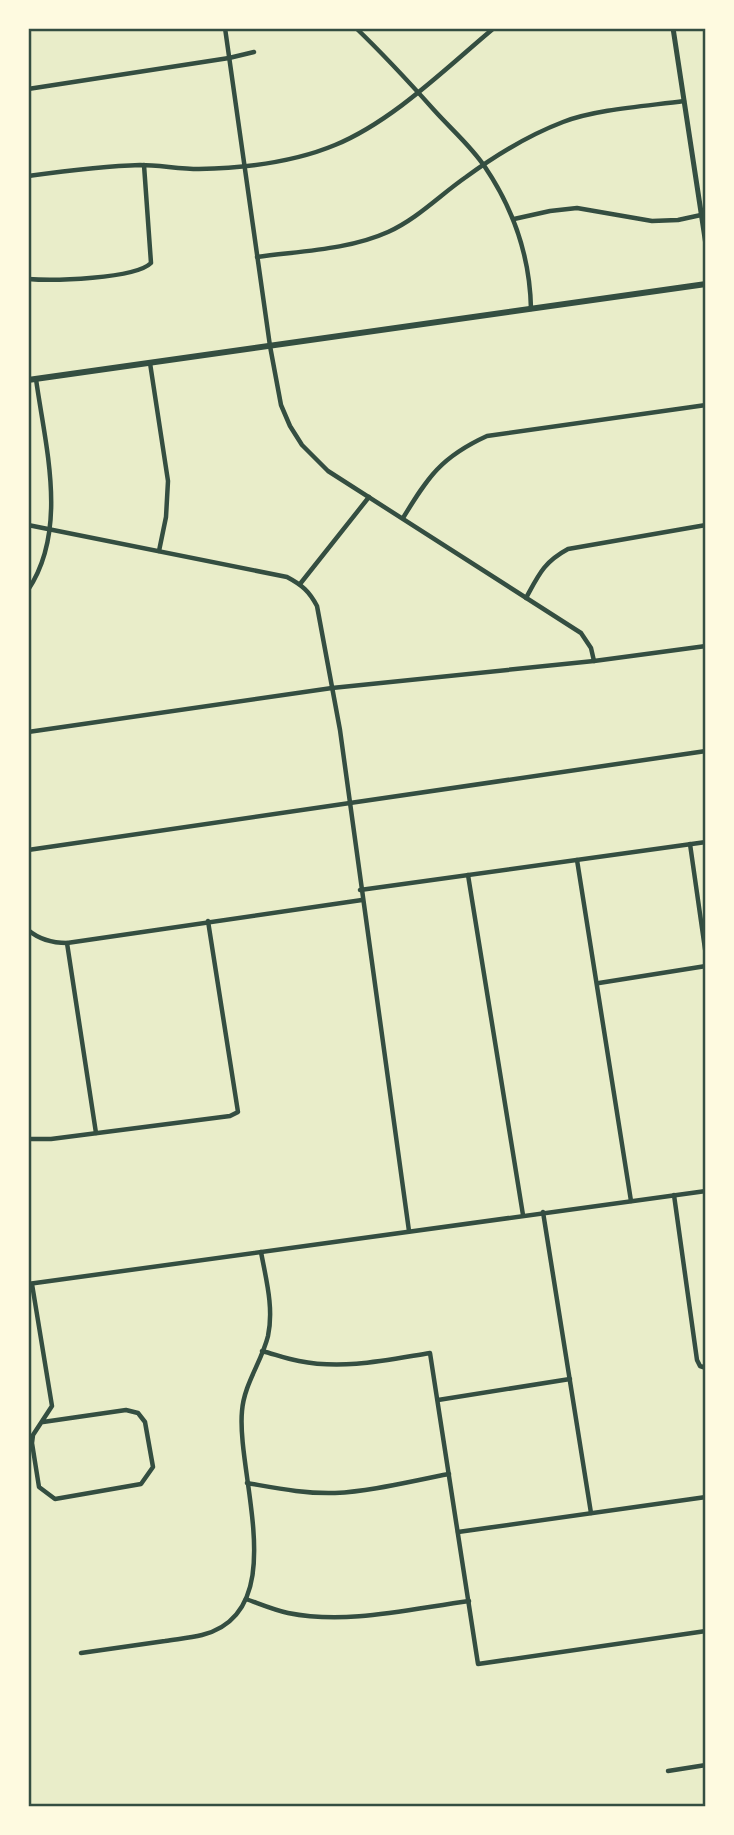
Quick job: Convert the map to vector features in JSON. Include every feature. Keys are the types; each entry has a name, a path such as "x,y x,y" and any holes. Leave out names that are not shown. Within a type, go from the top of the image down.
{"main road":[{"path":"28,380 706,284"}],"street":[{"path":"225,28 270,346 281,405 290,426 302,445 328,471 581,633 591,648 594,662"},
{"path":"356,28 484,165 514,219 527,264 531,309"},
{"path":"28,176 99,167 144,165 197,169 290,159 334,145 378,122 494,28"},
{"path":"673,28 706,245"},
{"path":"28,89 254,52"},
{"path":"257,257 323,248 386,233 416,216 484,165 527,139 565,121 684,101"},
{"path":"28,279 104,276 145,269 151,263 144,165"},
{"path":"514,219 577,208 652,221 678,220 701,215"},
{"path":"150,363 168,481 166,517 159,551"},
{"path":"28,590 44,554 52,492 36,379"},
{"path":"403,518 440,465 464,447 487,436 706,405"},
{"path":"300,584 369,497"},
{"path":"28,525 287,577 310,593 317,606 332,688 394,1108 409,1231"},
{"path":"526,598 542,568 568,549 706,525"},
{"path":"28,732 332,688 594,662 706,646"},
{"path":"28,850 706,751"},
{"path":"360,890 706,842"},
{"path":"690,844 706,956"},
{"path":"577,860 599,984 631,1200"},
{"path":"468,875 523,1215"},
{"path":"28,930 42,939 67,943 362,900"},
{"path":"28,1139 51,1139 230,1116 238,1112 208,921"},
{"path":"67,943 96,1133"},
{"path":"599,984 706,966"},
{"path":"43,1422 126,1410 138,1413 145,1422 153,1467 141,1484 55,1499 39,1487 33,1435 52,1406 30,1284 706,1191"},
{"path":"674,1195 699,1366 706,1368"},
{"path":"543,1212 591,1513"},
{"path":"81,1653 202,1635 229,1620 246,1599 253,1584 255,1561 241,1432 245,1395 268,1337 270,1313 261,1252"},
{"path":"262,1351 299,1361 337,1365 430,1353 478,1664 706,1631"},
{"path":"438,1400 570,1378"},
{"path":"247,1483 292,1491 333,1493 449,1474"},
{"path":"458,1532 706,1497"},
{"path":"246,1599 288,1613 335,1617 365,1616 468,1601"},
{"path":"668,1771 706,1765"}]}
